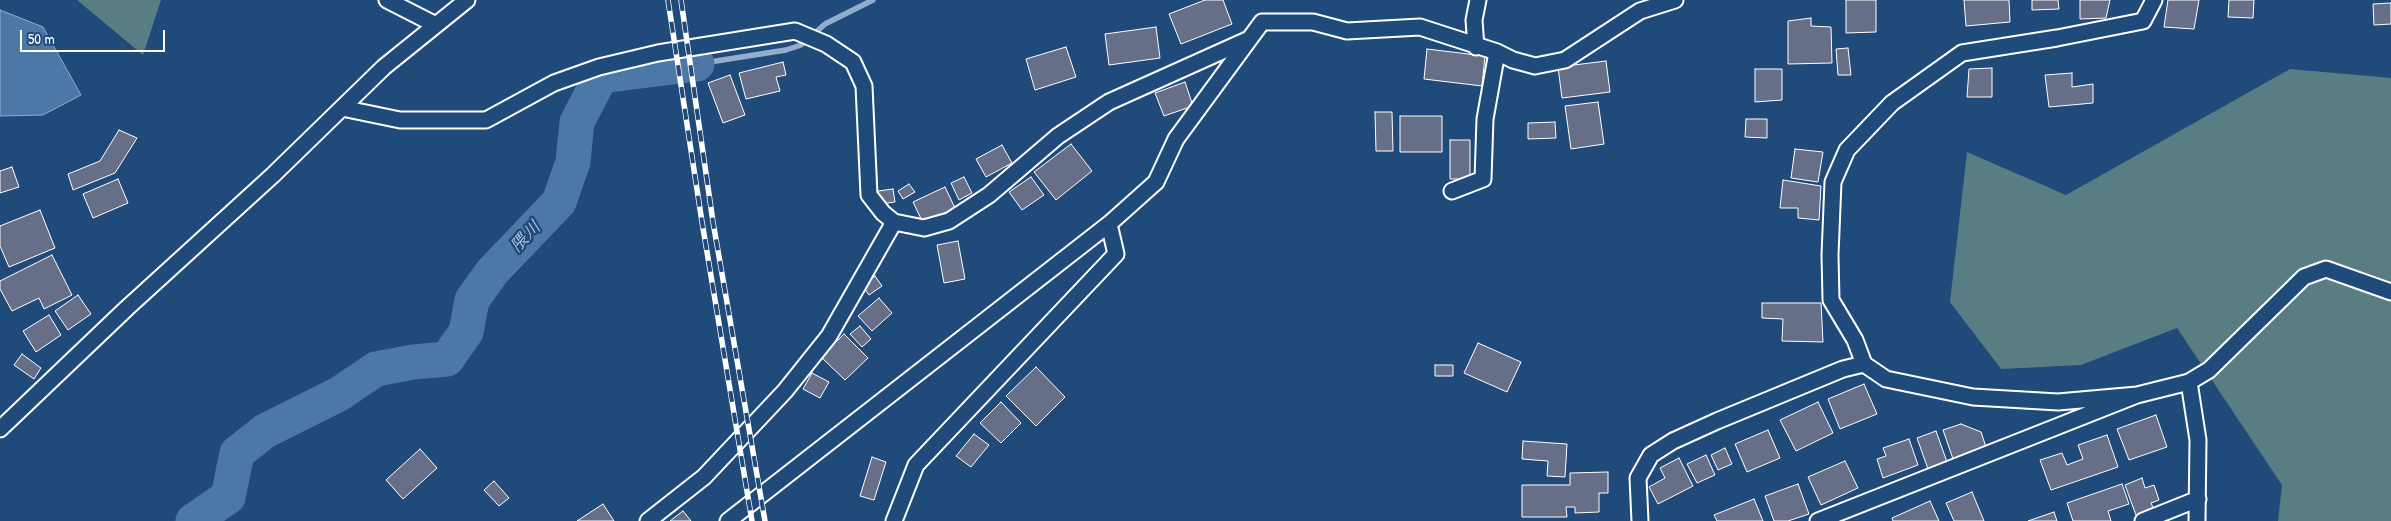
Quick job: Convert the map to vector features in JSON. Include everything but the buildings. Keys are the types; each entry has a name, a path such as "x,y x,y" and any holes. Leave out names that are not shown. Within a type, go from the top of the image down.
{"street":[{"path":"387,0 436,24"},
{"path":"0,429 127,308 273,175 384,67 467,0"},
{"path":"1476,47 1474,20 1478,0"},
{"path":"728,521 1109,224 1156,182 1176,138 1262,22 1313,22 1347,31 1420,28 1536,66 1564,60 1640,11 1675,0"},
{"path":"2137,395 2058,402 1973,397 1886,379 1864,364 1854,340 1831,300 1830,255 1833,182 1848,150 1892,103 1962,53 2057,38 2143,21 2154,0"},
{"path":"342,108 400,120 486,120 554,83 600,67 658,53 795,31 826,44 853,62 864,86 869,195 883,213 894,222 924,228 949,221 989,195 1058,136 1108,102 1248,40"},
{"path":"1452,191 1483,179 1486,119 1497,52"},
{"path":"648,521 704,477 785,391 828,336 894,222"},
{"path":"894,521 916,465 1116,254 1109,224"},
{"path":"1818,521 2137,395 2189,382 2209,370 2304,277 2326,269 2391,292"},
{"path":"1640,521 1638,478 1651,455 1673,441 1717,421 1843,369 1864,364"},
{"path":"2189,382 2198,440 2197,521"},
{"path":"2143,521 2198,499"}],"green space":[{"path":"77,0 161,0 143,55"},
{"path":"2290,69 2391,78 2391,521 2278,521 2282,485 2177,328 2081,365 2001,369 1950,302 1967,152 2066,195"}],"water":[{"path":"0,10 43,27 81,95 43,115 0,116"}],"waterway":[{"name":"隈川","path":"697,64 786,50 801,45 825,24 873,0"},
{"name":"隈川","path":"193,521 228,497 237,453 265,431 339,394 376,369 413,362 447,359 466,332 472,300 492,272 559,202 573,162 577,122 601,76 697,64"}],"railway":[{"path":"668,0 702,222 752,521"},
{"path":"681,0 713,222 765,521"}]}
